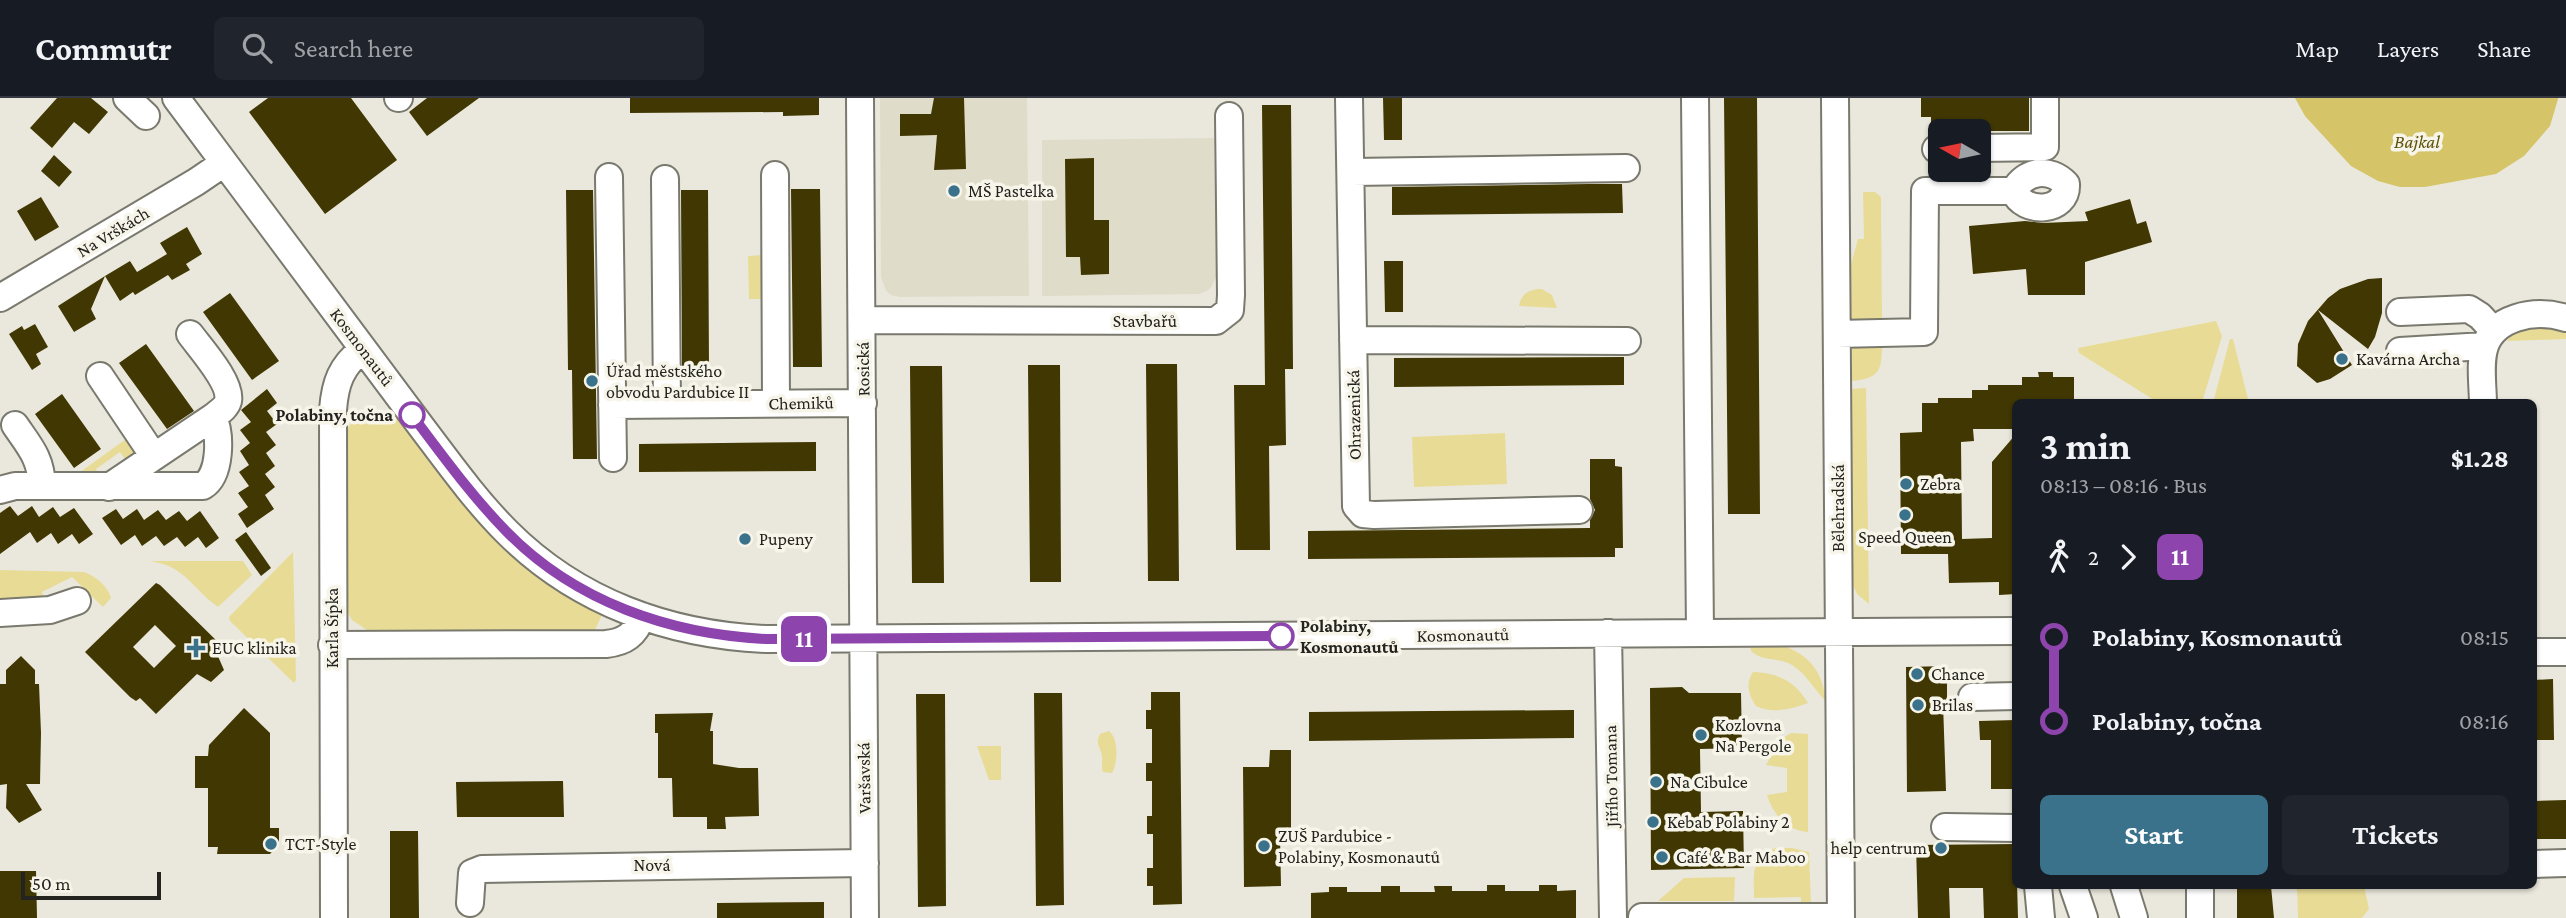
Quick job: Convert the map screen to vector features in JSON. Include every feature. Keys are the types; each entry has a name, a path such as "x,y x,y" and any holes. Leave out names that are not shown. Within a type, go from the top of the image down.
{"street":[{"path":"127,98 146,116"},
{"name":"Kosmonautů","path":"176,98 460,478 508,534 574,584 611,604 686,630 729,637 766,639 2012,631"},
{"name":"Rosická","path":"860,98 864,639"},
{"name":"Ohrazenická","path":"1349,98 1355,498 1359,510 1363,514 1374,515 1579,510"},
{"path":"1695,98 1700,633"},
{"name":"Bělehradská","path":"1835,98 1842,918"},
{"path":"1992,148 2045,147 2045,98"},
{"name":"Stavbařů","path":"862,320 1216,321 1230,310 1231,295 1229,116"},
{"name":"Na Vrškách","path":"0,298 197,182 224,163"},
{"path":"1352,172 1626,168"},
{"path":"775,175 776,404"},
{"path":"609,177 613,458"},
{"path":"665,179 667,404"},
{"path":"1837,334 1924,332 1925,191 2014,191"},
{"path":"2400,312 2469,309 2480,316 2489,338 2483,399"},
{"path":"2400,351 2489,338 2508,321 2530,314 2545,313 2566,318"},
{"path":"109,487 213,417 226,404 228,390 190,334"},
{"path":"1353,340 1627,341"},
{"name":"Karla Šípka","path":"334,918 331,466 334,397 343,368 363,349"},
{"path":"100,376 153,455"},
{"name":"Chemiků","path":"612,405 863,403"},
{"path":"0,489 15,486 198,487 208,483 214,471 218,430 213,417"},
{"path":"15,425 38,459 42,469 42,486"},
{"path":"0,613 50,610 77,601"},
{"path":"332,645 606,645 634,633 642,616"},
{"name":"Jiřího Tomana","path":"1608,633 1613,918"},
{"name":"Varšavská","path":"864,639 865,918"},
{"path":"2537,652 2566,652"},
{"path":"1972,697 2012,696"},
{"path":"1945,827 2012,828"},
{"name":"Nová","path":"470,904 472,873 482,869 865,863"},
{"path":"2537,864 2566,863"},
{"path":"2038,889 2040,918"},
{"path":"2074,889 2084,918"},
{"path":"2125,889 2134,918"},
{"path":"2200,889 2200,918"},
{"path":"1642,917 1842,918"}],"shaded area":[{"name":"MŠ Pastelka","path":"880,98 1027,98 1029,296 900,297 886,291 881,277"},
{"path":"1214,138 1216,277 1207,291 1199,294 1042,296 1042,140"},
{"path":"1863,192 1875,192 1881,197 1882,324 1854,322 1850,317 1850,268 1858,239 1864,239"},
{"path":"763,255 764,299 749,299 748,256"},
{"path":"1542,289 1552,295 1557,308 1519,306 1526,293"},
{"path":"2216,321 2222,336 2203,399 2152,399 2079,353 2078,348"},
{"path":"2527,324 2558,326 2566,331 2566,339 2507,341 2513,333"},
{"path":"2230,339 2233,339 2248,399 2214,399"},
{"path":"1882,342 1878,371 1868,378 1851,381 1852,346"},
{"path":"1866,388 1869,604 1857,594 1852,583 1851,389"},
{"path":"372,413 390,414 400,419 473,515 531,569 602,615 593,634 370,632 352,620 344,606 343,435 353,421"},
{"path":"1505,433 1507,484 1414,487 1412,437"},
{"path":"133,434 136,452 127,462 120,452 96,469 100,476 72,478"},
{"path":"293,552 296,680 294,683 229,617"},
{"path":"149,561 243,561 252,575 218,607 171,567"},
{"path":"0,570 84,572 100,582 111,598 103,607 72,577 42,592 44,599 5,602 0,599"},
{"path":"1782,645 1800,654 1813,665 1826,701 1797,669 1787,663 1755,654 1750,646"},
{"path":"1753,672 1778,676 1797,689 1808,703 1775,710 1756,706 1749,689"},
{"path":"1109,731 1115,739 1116,751 1112,773 1103,772 1098,743 1100,734"},
{"path":"1791,733 1808,734 1808,832 1794,829 1782,821 1767,795 1787,792 1787,768 1766,765 1780,740"},
{"path":"977,746 1001,746 1001,780 989,780"},
{"path":"1775,848 1809,852 1811,904 1801,910 1801,897 1754,898 1757,863"},
{"path":"1735,877 1734,901 1658,901 1684,878"},
{"path":"2297,889 2365,889 2369,909 2362,918 2298,918"}],"water":[{"name":"Bajkal","path":"2295,98 2558,99 2550,126 2524,156 2496,174 2425,187 2400,187 2378,181 2351,166 2305,116"}],"building":[{"path":"57,98 91,98 108,112 89,134 74,122 52,148 30,128"},
{"path":"268,98 351,98 397,160 325,214 249,112"},
{"path":"427,98 479,98 427,136 409,112"},
{"path":"630,98 819,98 819,115 783,116 783,112 630,113"},
{"path":"934,98 964,98 966,169 934,170 937,135 900,136 900,114 931,114"},
{"path":"1383,98 1402,98 1402,140 1384,140"},
{"path":"1724,98 1757,98 1760,514 1728,514"},
{"path":"1921,98 2029,98 2029,131 1992,131 1992,119 1921,117"},
{"path":"1262,105 1291,105 1293,369 1285,369 1286,445 1269,446 1270,550 1236,550 1234,385 1265,385"},
{"path":"54,155 72,172 59,187 41,171"},
{"path":"1094,158 1094,220 1109,220 1109,274 1081,275 1080,257 1066,257 1065,159"},
{"path":"1622,184 1623,213 1392,215 1392,187"},
{"path":"791,189 820,189 822,367 793,367"},
{"path":"566,190 593,190 597,459 573,459 572,370 568,370"},
{"path":"681,190 708,190 709,368 682,368"},
{"path":"41,197 59,227 35,241 17,211"},
{"path":"2130,199 2137,224 2146,221 2152,242 2085,262 2085,295 2028,295 2026,269 1973,274 1969,226 2025,221 2088,221 2085,212"},
{"path":"187,227 202,254 186,264 190,270 172,280 168,275 120,301 105,276 130,261 137,272 167,254 160,243"},
{"path":"1384,261 1403,261 1403,312 1385,312"},
{"path":"105,276 91,309 96,319 74,332 58,306"},
{"path":"2382,278 2382,313 2375,337 2368,349 2318,310 2352,365 2330,379 2317,383 2297,366 2298,344 2308,321 2328,298 2340,289 2368,279"},
{"path":"230,293 279,361 252,380 203,312"},
{"path":"35,324 48,347 36,354 41,364 32,370 9,334 22,326 24,330"},
{"path":"146,344 194,411 167,429 119,363"},
{"path":"1624,357 1624,385 1394,387 1394,358"},
{"path":"1146,364 1177,364 1179,581 1148,581"},
{"path":"1028,365 1060,365 1061,582 1030,582"},
{"path":"910,366 942,366 944,583 912,583"},
{"path":"2038,372 2053,372 2053,377 2074,377 2074,399 2012,399 2012,429 1973,429 1974,441 1961,442 1962,539 1992,538 1992,462 2012,439 2012,594 1999,595 1999,582 1949,583 1948,554 1901,554 1900,433 1922,432 1922,403 1938,403 1938,398 1972,398 1972,390 1988,390 1988,385 2022,385 2022,377 2039,377"},
{"path":"267,389 277,403 267,411 277,424 266,432 276,445 266,453 275,466 265,474 275,487 265,495 274,509 247,528 238,514 248,507 238,493 249,486 239,472 249,465 240,451 250,443 240,430 251,422 241,410"},
{"path":"62,394 101,449 74,468 35,414"},
{"path":"816,442 816,471 639,472 639,444"},
{"path":"1590,459 1615,459 1615,466 1622,467 1623,548 1615,548 1615,557 1308,559 1308,531 1590,528 1590,520 1595,510 1590,499"},
{"path":"10,506 18,516 32,506 39,517 53,507 60,517 74,508 93,534 79,544 72,534 58,544 51,533 37,543 30,532 0,554 0,513"},
{"path":"116,509 123,519 137,509 144,520 158,510 166,520 179,511 187,521 200,511 219,538 206,548 198,537 185,547 177,537 164,546 156,536 142,546 135,535 121,545 102,518"},
{"path":"246,532 271,568 261,576 235,540"},
{"path":"156,583 223,647 217,654 224,670 211,682 197,674 156,714 140,698 136,701 130,697 85,652","holes":["155,625 176,646 154,668 133,647"]},
{"path":"21,656 35,670 35,684 39,684 40,784 26,784 42,810 19,823 6,808 7,784 0,785 0,684 6,684 6,670"},
{"path":"1947,666 1947,702 1943,703 1946,791 1907,792 1906,667"},
{"path":"2553,679 2554,740 2537,740 2537,680"},
{"path":"1682,687 1689,693 1741,693 1742,748 1700,749 1701,812 1743,811 1744,868 1651,870 1650,688"},
{"path":"1151,692 1180,692 1182,904 1153,905 1153,886 1147,886 1147,868 1153,868 1153,834 1147,834 1147,816 1152,816 1152,781 1146,781 1146,763 1152,763 1152,729 1146,729 1146,710 1151,710"},
{"path":"1034,693 1062,693 1064,905 1036,906"},
{"path":"916,694 945,694 946,906 918,907"},
{"path":"244,708 270,733 270,828 279,828 279,844 270,854 217,854 218,847 208,847 208,788 195,788 195,756 208,756 209,745"},
{"path":"1574,710 1574,738 1309,741 1309,712"},
{"path":"713,713 710,731 713,731 713,764 758,768 759,816 725,817 726,829 707,829 707,817 673,817 672,778 658,778 658,733 655,733 655,714"},
{"path":"2012,720 2012,789 1991,789 1991,740 1980,740 1979,721"},
{"path":"1270,750 1291,750 1291,836 1280,836 1281,886 1244,887 1243,767 1269,767"},
{"path":"563,781 564,817 457,817 456,782"},
{"path":"2566,800 2566,839 2537,839 2537,801"},
{"path":"390,831 418,831 419,918 390,918"},
{"path":"2012,844 2012,889 2017,889 2018,918 1984,918 1983,888 1949,888 1950,918 1918,918 1916,845"},
{"path":"0,871 36,871 37,918 0,918"},
{"path":"1487,885 1505,885 1505,891 1539,891 1539,885 1557,885 1557,891 1576,890 1576,918 1311,918 1311,893 1329,892 1329,887 1347,887 1347,892 1381,892 1381,886 1400,886 1400,892 1435,892 1434,886 1452,886 1452,891 1487,891"},
{"path":"2237,889 2271,889 2274,918 2237,918"},
{"path":"824,902 824,918 717,918 717,903"}],"bus line":[{"name":"11","path":"412,415 489,513 508,534 530,552 592,595 677,628 713,635 766,639 1281,636"}],"place":[{"name":"MŠ Pastelka","path":"954,191"},
{"name":"Kavárna Archa","path":"2342,359"},
{"name":"Úřad městského obvodu Pardubice II","path":"592,381"},
{"name":"Polabiny, točna","path":"412,415"},
{"name":"Zebra","path":"1906,484"},
{"name":"Speed Queen","path":"1905,515"},
{"name":"Pupeny","path":"745,539"},
{"name":"Polabiny, Kosmonautů","path":"1281,636"},
{"name":"EUC klinika","path":"196,648"},
{"name":"Chance","path":"1917,674"},
{"name":"Brilas","path":"1918,705"},
{"name":"Kozlovna Na Pergole","path":"1701,735"},
{"name":"Na Cibulce","path":"1656,782"},
{"name":"Kebab Polabiny 2","path":"1653,822"},
{"name":"TCT-Style","path":"271,844"},
{"name":"ZUŠ Pardubice - Polabiny, Kosmonautů","path":"1264,846"},
{"name":"help centrum","path":"1941,848"},
{"name":"Café & Bar Maboo","path":"1662,857"}]}
